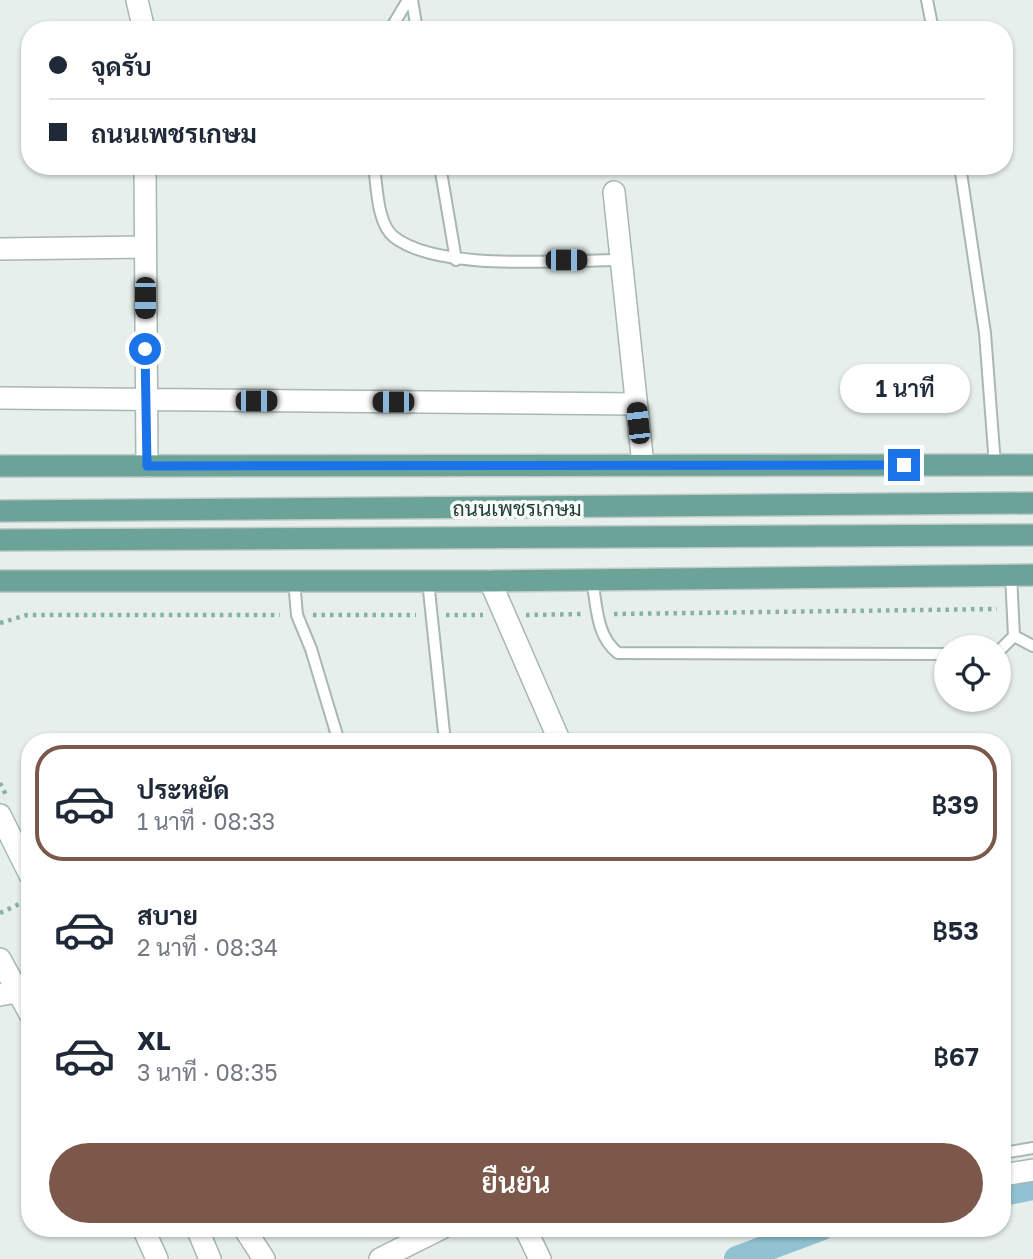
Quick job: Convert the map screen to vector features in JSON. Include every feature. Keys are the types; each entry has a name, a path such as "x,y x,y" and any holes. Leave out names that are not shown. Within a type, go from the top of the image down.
{"main road":[{"name":"ถนนเพชรเกษม","path":"0,466 1033,465"},
{"name":"ถนนเพชรเกษม","path":"0,511 1033,503"},
{"name":"ถนนเพชรเกษม","path":"0,540 1033,535"},
{"path":"6,584 1033,575"}],"street":[{"path":"138,0 142,21"},
{"path":"145,175 147,466"},
{"path":"614,192 643,465"},
{"path":"0,249 145,247"},
{"path":"0,398 636,404"},
{"path":"490,581 556,733"},
{"path":"0,815 21,858"},
{"path":"0,960 8,994 21,1006"},
{"path":"1011,1174 1033,1170"},
{"path":"147,1237 157,1259"},
{"path":"201,1237 210,1259"},
{"path":"250,1237 264,1259"},
{"path":"380,1259 424,1237"},
{"path":"529,1237 540,1259"}],"lane":[{"path":"396,21 410,0"},
{"path":"410,0 415,21"},
{"path":"927,0 931,21"},
{"path":"376,175 383,219 393,236 422,250 456,260 620,260"},
{"path":"442,175 456,260"},
{"path":"961,175 985,333 995,465"},
{"path":"1011,575 1014,636 1011,639"},
{"path":"593,580 601,631 607,644 618,653 934,654"},
{"path":"293,581 298,615 336,733"},
{"path":"428,581 444,733"},
{"path":"1014,636 1033,646"},
{"path":"1011,1152 1033,1148"}],"path":[{"path":"0,623 27,615"},
{"path":"0,913 21,903"}],"waterway":[{"path":"1011,1191 1033,1187"},
{"path":"737,1259 796,1237"}],"route":[{"path":"145,349 147,466 904,465"}]}
